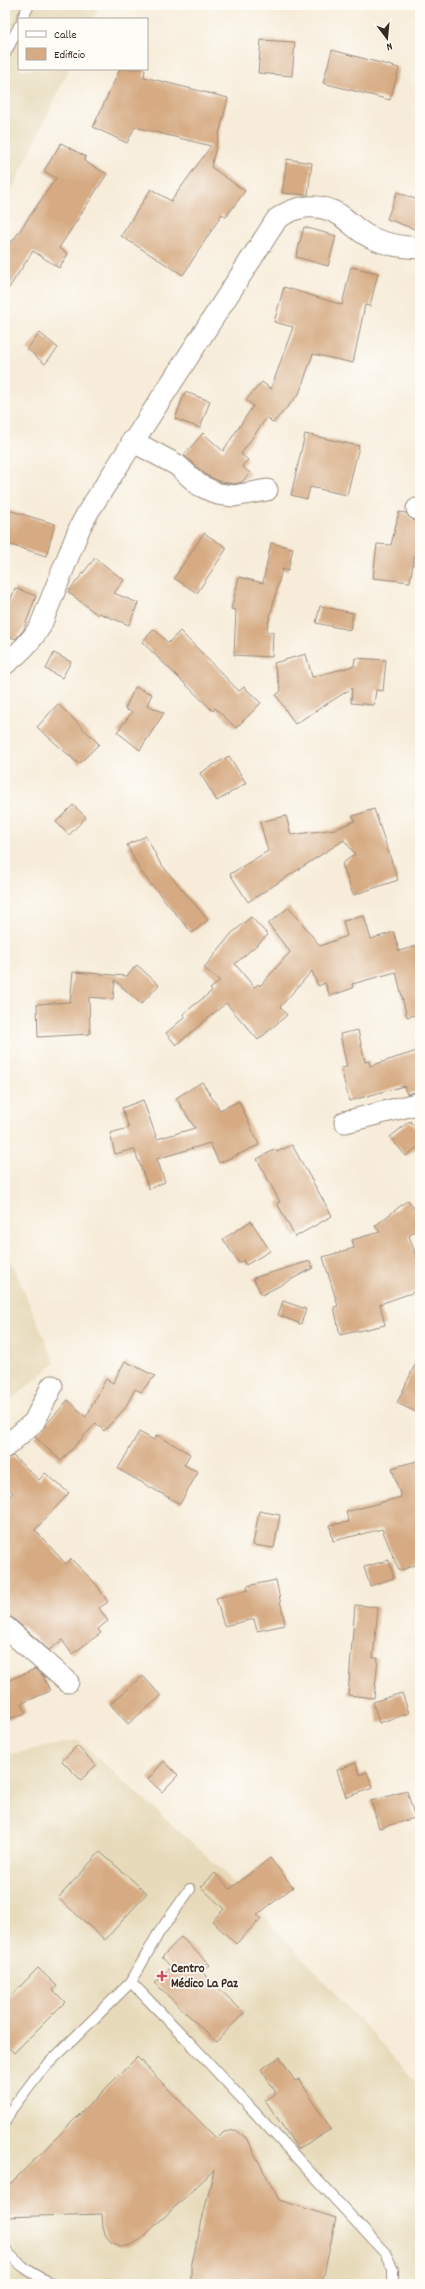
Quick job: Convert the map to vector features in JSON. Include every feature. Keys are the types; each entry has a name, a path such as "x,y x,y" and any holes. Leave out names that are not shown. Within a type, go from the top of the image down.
{"street":[{"path":"5,664 24,650 40,627 80,527 132,441 277,219 296,209 319,207 340,215 369,236 393,246 420,248"},
{"path":"132,441 177,465 199,485 218,494 234,496 267,490"},
{"path":"345,1122 420,1103"},
{"path":"5,1447 34,1422 52,1386"},
{"path":"5,1626 68,1682"}],"lane":[{"path":"22,18 29,5"},
{"path":"5,54 18,28"},
{"path":"5,2122 11,2110 39,2073 131,1982 158,1934 190,1889"},
{"path":"131,1982 194,2047 385,2253 393,2270 393,2284"},
{"path":"5,2249 14,2260 29,2272 54,2284"}],"shaded area":[{"path":"5,5 100,5 94,18 18,18 18,70 69,70 7,200 5,199"},
{"path":"5,1247 55,1363 5,1405"},
{"name":"Centro Médico La Paz","path":"78,1740 218,1866 420,2086 420,2284 5,2284 5,1755"}],"building":[{"path":"261,40 295,42 292,76 258,73"},
{"path":"332,50 399,68 390,100 323,83"},
{"path":"120,70 145,70 144,77 228,98 211,167 245,191 226,217 222,214 183,275 121,236 151,189 171,201 211,146 135,127 127,143 93,127"},
{"path":"61,143 86,157 84,161 107,174 59,248 68,254 59,268 33,251 5,294 5,238 12,242 56,178 44,171"},
{"path":"287,159 312,163 308,195 282,193"},
{"path":"397,192 420,201 420,231 387,219"},
{"path":"304,227 336,236 328,266 296,257"},
{"path":"351,267 378,273 370,306 365,305 353,363 313,354 299,394 273,423 267,417 241,454 248,460 242,466 250,473 242,482 234,484 221,482 206,475 184,455 203,433 223,451 253,406 246,400 262,382 271,389 293,327 274,322 284,287 342,305"},
{"path":"40,333 58,348 45,364 27,349"},
{"path":"185,392 210,401 200,428 175,419"},
{"path":"305,434 359,446 347,495 310,487 307,499 291,495"},
{"path":"5,509 55,524 46,556 5,543"},
{"path":"399,512 406,513 413,520 420,522 410,582 373,578 377,544 391,545"},
{"path":"204,533 227,548 197,593 174,578"},
{"path":"271,543 293,548 288,571 282,569 266,632 273,632 272,657 234,655 236,610 231,609 239,577 263,583"},
{"path":"95,558 124,580 114,593 138,603 129,625 99,613 98,615 68,592"},
{"path":"15,588 36,596 24,629 16,639 5,635 5,615"},
{"path":"320,606 353,613 350,630 316,623"},
{"path":"154,629 168,643 180,631 239,691 244,687 261,703 236,728 215,708 213,711 142,642"},
{"path":"54,653 71,662 62,678 46,669"},
{"path":"306,654 312,677 354,666 355,658 386,660 383,691 376,690 374,705 351,703 352,688 295,724 276,695 281,691 274,663"},
{"path":"135,687 152,694 147,705 164,713 140,750 117,732 132,712 125,709"},
{"path":"58,704 99,744 79,764 37,727"},
{"path":"229,756 246,783 217,801 200,773"},
{"path":"73,805 86,817 69,835 56,822"},
{"path":"374,809 398,880 353,895 342,864 355,854 344,840 248,902 230,874 268,851 260,822 286,816 291,835 335,829 355,821 353,816"},
{"path":"146,836 160,863 208,920 192,933 141,872 127,845"},
{"path":"289,907 320,946 347,936 343,921 364,916 371,939 394,932 399,951 420,945 420,1014 407,1017 396,972 352,984 353,988 330,996 325,983 318,986 312,971 280,1007 287,1015 258,1040 226,1003 176,1045 166,1033 185,1017 183,1014 212,991 210,989 220,981 204,968 231,934 251,917 268,935 235,964 254,987 259,984 260,986 290,952 268,924"},
{"path":"137,965 159,985 141,1004 115,980 113,999 89,997 90,1034 38,1037 37,1004 70,1002 73,972 127,976"},
{"path":"358,1030 365,1062 369,1061 370,1066 420,1050 420,1091 407,1094 404,1086 349,1101 341,1068 347,1067 340,1034"},
{"path":"202,1082 220,1110 239,1101 259,1145 219,1163 210,1143 157,1159 165,1182 149,1189 134,1149 115,1154 110,1133 129,1128 122,1108 143,1100 157,1139 195,1128 176,1098"},
{"path":"410,1121 420,1133 420,1145 406,1156 390,1137"},
{"path":"292,1145 332,1216 295,1237 277,1203 280,1202 257,1159 276,1149 277,1152"},
{"path":"408,1200 420,1216 420,1227 409,1236 420,1267 420,1290 380,1304 385,1325 340,1335 334,1307 338,1306 323,1257 354,1248 352,1240 380,1232 375,1226"},
{"path":"251,1221 270,1251 246,1265 243,1260 239,1263 223,1239"},
{"path":"310,1261 313,1268 262,1295 253,1278"},
{"path":"283,1301 306,1309 301,1324 278,1315"},
{"path":"420,1354 420,1414 397,1403"},
{"path":"125,1361 155,1376 141,1392 135,1389 125,1408 104,1431 96,1423 61,1461 35,1437 68,1400 86,1417 106,1379 113,1383"},
{"path":"139,1432 154,1440 157,1435 190,1454 184,1465 198,1472 180,1504 118,1469"},
{"path":"13,1456 39,1480 45,1473 69,1493 35,1530 66,1564 71,1559 96,1584 108,1602 99,1608 108,1621 98,1629 101,1633 72,1654 62,1640 49,1650 13,1618 5,1615 5,1500 13,1493 5,1486 5,1459"},
{"path":"420,1460 420,1563 399,1571 382,1529 333,1541 330,1525 349,1522 346,1512 401,1497 392,1468"},
{"path":"259,1511 280,1515 274,1548 253,1545"},
{"path":"389,1560 394,1578 370,1586 364,1567"},
{"path":"276,1580 285,1625 257,1631 254,1619 224,1626 216,1598 248,1590 247,1586"},
{"path":"355,1605 378,1607 373,1658 378,1658 374,1698 348,1695"},
{"path":"35,1669 43,1676 50,1691 22,1703 26,1713 5,1720 5,1682"},
{"path":"143,1676 161,1696 128,1724 110,1704"},
{"path":"402,1693 409,1713 379,1723 373,1702"},
{"path":"77,1746 96,1765 81,1780 62,1761"},
{"path":"164,1761 178,1775 162,1792 148,1779"},
{"path":"356,1763 360,1775 367,1772 373,1788 346,1797 337,1770"},
{"path":"407,1791 415,1818 379,1828 371,1801"},
{"path":"100,1852 147,1893 105,1940 58,1898"},
{"path":"270,1858 293,1887 257,1915 261,1918 236,1944 212,1921 224,1909 201,1887 215,1873 230,1889"},
{"path":"181,1937 210,1965 202,1972 244,2013 216,2042 155,1983 171,1967 162,1957"},
{"path":"38,1968 57,1986 53,1990 65,2002 14,2053 5,2044 5,2002"},
{"path":"137,2057 217,2139 224,2132 236,2130 246,2138 279,2200 336,2218 322,2284 191,2284 191,2267 214,2170 140,2240 128,2246 119,2246 111,2242 106,2236 103,2228 102,2214 5,2217 5,2183 11,2183"},
{"path":"280,2057 295,2081 299,2079 331,2129 298,2149 265,2100 276,2093 261,2069"}],"place":[{"name":"Centro Médico La Paz","path":"162,1976"}]}
